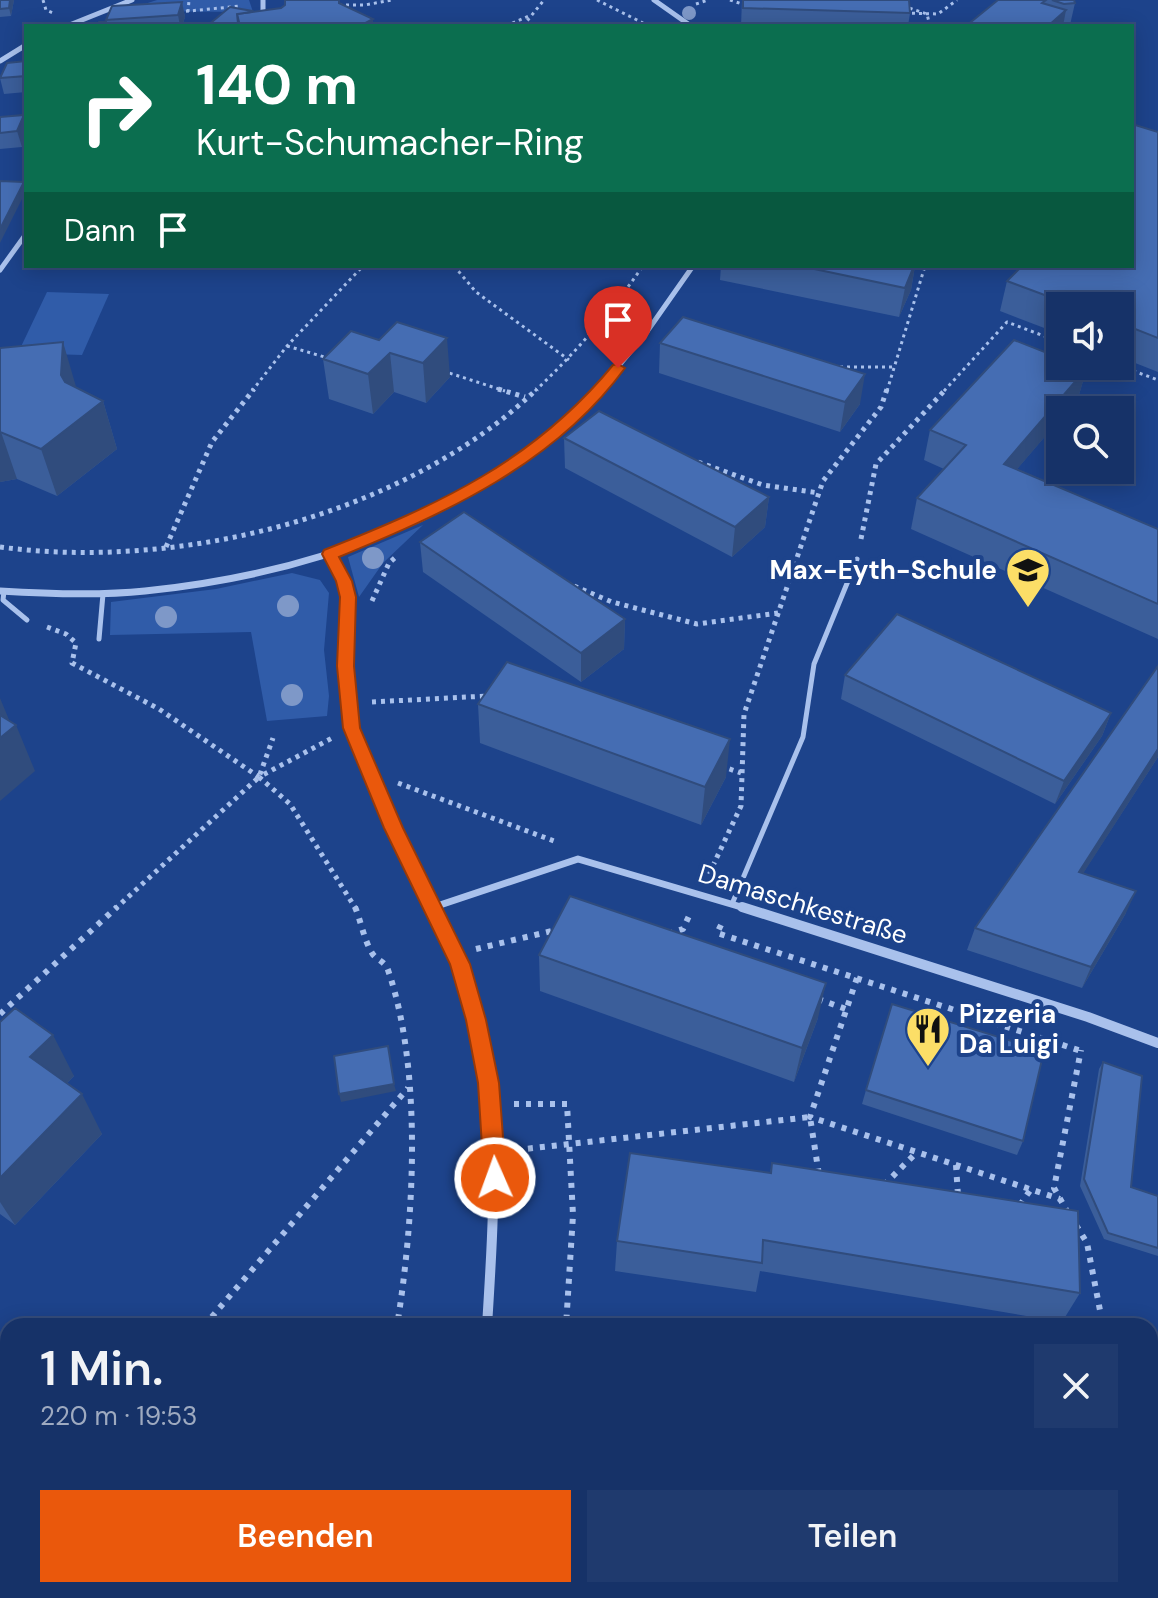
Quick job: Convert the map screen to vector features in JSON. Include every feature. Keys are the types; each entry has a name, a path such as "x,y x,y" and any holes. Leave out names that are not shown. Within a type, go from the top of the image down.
{"street":[{"path":"72,24 132,0"},
{"path":"654,0 688,24"},
{"path":"256,24 263,14 264,2"},
{"path":"0,61 24,46"},
{"path":"0,270 24,237"},
{"path":"2,591 103,594 237,577 330,554 396,529 464,496 544,442 601,389 651,327 692,268"},
{"path":"330,554 344,581 348,597 346,666 351,728 393,828 460,964 489,1083 495,1152 487,1318"},
{"name":"Damaschkestraße","path":"434,907 578,859 698,898 732,904 868,947 1088,1017 1158,1043"}],"lane":[{"path":"732,904 803,737 814,664 857,559"},
{"path":"2,591 3,600 27,620"},
{"path":"99,639 103,594"}],"path":[{"path":"188,12 189,0"},
{"path":"336,5 365,5 392,0"},
{"path":"525,24 544,0"},
{"path":"597,0 645,24"},
{"path":"730,0 760,9"},
{"path":"897,13 938,14 957,0"},
{"path":"174,12 264,2"},
{"path":"898,5 927,14"},
{"path":"510,24 533,14"},
{"path":"927,14 930,24"},
{"path":"165,547 212,442 287,346 361,268"},
{"path":"456,268 476,292 569,360"},
{"path":"0,547 108,553 165,547 283,526 395,483 444,458 483,433 569,360 586,344 642,268"},
{"path":"660,938 683,929 741,806 744,714 823,481 881,407 924,269 910,270"},
{"path":"857,559 876,464 1007,322 1046,337"},
{"path":"287,346 340,362"},
{"path":"834,367 895,367"},
{"path":"439,370 525,397"},
{"path":"1134,371 1158,380"},
{"path":"689,459 763,485 819,493"},
{"path":"372,612 372,596 389,563 408,546"},
{"path":"572,585 612,602 697,624 778,613"},
{"path":"27,620 66,634 76,643 72,663 159,709 259,777 290,804 355,906 373,955 387,965 407,1040 411,1181 405,1276 398,1318"},
{"path":"372,688 372,714"},
{"path":"372,702 490,696"},
{"path":"0,1014 259,777 351,728"},
{"path":"259,777 273,738"},
{"path":"712,763 742,773"},
{"path":"391,768 404,796"},
{"path":"398,783 559,843"},
{"path":"698,898 727,912 717,933 1081,1051"},
{"path":"475,960 471,950 561,929"},
{"path":"683,929 691,938"},
{"path":"820,1184 810,1117 868,947"},
{"path":"803,994 846,1009"},
{"path":"1088,1017 1054,1188 1087,1243 1101,1318"},
{"path":"211,1318 408,1087"},
{"path":"502,1103 567,1104 571,1144 573,1264 567,1318"},
{"path":"495,1152 810,1117 1060,1199"},
{"path":"881,1188 917,1152"},
{"path":"956,1165 959,1209"},
{"path":"1018,1209 1031,1189"}],"shaded area":[{"path":"157,0 249,0 253,12 123,11"},
{"path":"47,292 109,294 82,355 18,353"},
{"path":"423,525 383,563 359,597 348,557"},
{"path":"292,573 320,580 329,593 324,650 329,696 327,716 267,721 251,632 110,635 111,602 216,589"}],"building":[{"path":"0,0 10,0 9,8 0,9"},
{"path":"285,0 339,0 339,3 373,19 364,24 240,24 237,14 285,5"},
{"path":"743,0 909,0 910,13 743,8"},
{"path":"998,0 1046,0 1042,3 1066,10 1050,24 968,24"},
{"path":"1052,0 1074,0 1075,3 1064,4"},
{"path":"182,2 178,15 106,20 112,6"},
{"path":"230,7 252,11 237,14 237,24 209,24"},
{"path":"24,61 24,76 0,78 7,63"},
{"path":"24,115 17,131 0,133 0,117"},
{"path":"1134,125 1158,132 1158,338 1134,329 1134,292 1046,292 1046,296 1007,281 1020,268 1134,268"},
{"path":"0,181 24,182 0,229"},
{"path":"810,268 913,268 905,288"},
{"path":"683,317 865,374 845,402 660,343"},
{"path":"397,322 447,338 423,363 390,353 368,374 323,359 351,331 379,340"},
{"path":"1014,340 1046,353 1046,380 1077,380 1063,396 1046,396 1046,415 1004,464 1158,529 1158,604 917,498 966,445 930,430"},
{"path":"63,342 61,375 65,382 103,401 41,449 0,432 0,348"},
{"path":"599,411 769,497 735,527 564,438"},
{"path":"464,512 625,619 581,653 420,542"},
{"path":"897,614 1111,713 1064,781 845,675"},
{"path":"507,662 730,739 705,787 478,704"},
{"path":"1158,666 1158,749 1079,872 1136,891 1091,967 975,928"},
{"path":"0,715 16,725 0,738"},
{"path":"570,896 826,983 802,1048 539,955"},
{"path":"892,1004 1044,1051 1023,1141 866,1090"},
{"path":"15,1008 53,1035 30,1057 82,1094 0,1178 0,1022"},
{"path":"388,1046 394,1084 339,1094 334,1056"},
{"path":"1103,1062 1142,1076 1131,1187 1158,1196 1158,1248 1108,1233 1084,1179"},
{"path":"630,1153 771,1173 772,1163 1078,1211 1080,1293 763,1240 762,1263 617,1241"}],"place":[{"name":"Max-Eyth-Schule","path":"1028,609"},
{"name":"Pizzeria Da Luigi","path":"928,1068"}],"route":[{"path":"495,1178 489,1083 460,964 393,828 351,728 346,666 348,597 344,581 330,554 425,516 489,482 553,435 601,389 618,368"}]}
